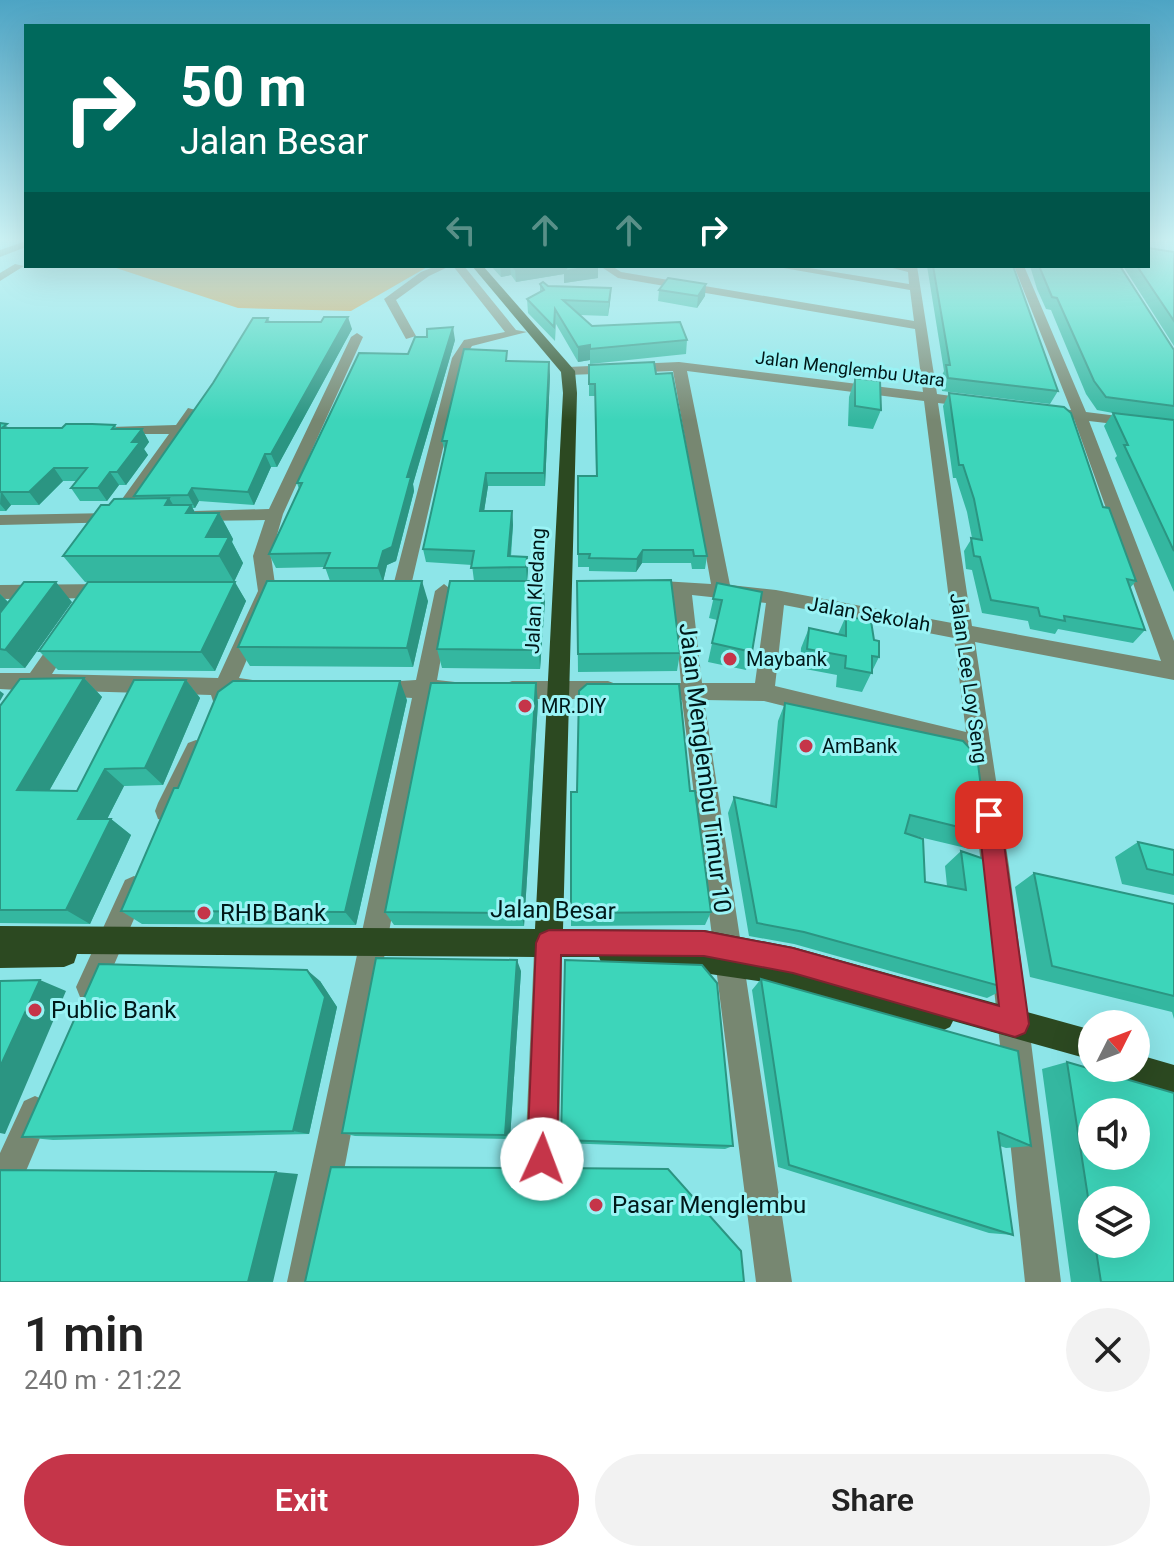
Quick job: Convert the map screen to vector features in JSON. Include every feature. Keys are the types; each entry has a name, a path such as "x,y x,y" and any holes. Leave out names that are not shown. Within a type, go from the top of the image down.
{"main road":[{"path":"507,301 568,371"},
{"name":"Jalan Kledang","path":"548,948 557,800 557,690 568,371"},
{"name":"Jalan Besar","path":"0,940 109,946 548,948 703,959 730,957 758,967 1078,1042"},
{"name":"Jalan Besar","path":"0,954 109,946"},
{"name":"Jalan Besar","path":"1015,1029 1078,1052"},
{"path":"1150,1062 1174,1068"},
{"path":"1150,1074 1174,1081"}],"street":[{"path":"391,301 410,336"},
{"path":"486,301 513,334"},
{"path":"771,301 921,326"},
{"name":"Jalan Lee Loy Seng","path":"918,301 979,745 1043,1282"},
{"path":"1033,301 1080,415 1174,670"},
{"path":"305,1282 371,946 426,689 422,591 458,358 468,343 533,330"},
{"path":"155,840 267,591 262,556 275,514 357,337"},
{"path":"679,366 721,589"},
{"name":"Jalan Menglembu Utara","path":"568,371 679,366 990,405"},
{"path":"0,520 125,518 205,394"},
{"path":"1035,410 1174,427"},
{"path":"105,430 180,429"},
{"path":"180,517 275,514"},
{"name":"Jalan Sekolah","path":"652,585 721,589 776,597 1174,670"},
{"name":"Jalan Menglembu Timur 10","path":"682,587 692,691 774,1282"},
{"path":"0,734 97,591"},
{"path":"0,592 128,591"},
{"path":"764,692 776,597"},
{"path":"0,681 271,688"},
{"path":"349,688 764,692 979,745"},
{"path":"82,1008 142,869"},
{"path":"542,1159 548,948"},
{"path":"0,1192 50,1079"}],"shaded area":[{"path":"216,301 369,301 351,311 238,308"}],"building":[{"path":"529,301 564,301 592,326 680,322 687,340 590,349 590,345 578,347 555,309 554,327"},
{"path":"939,301 1026,301 1058,391 948,378 946,365 950,365"},
{"path":"1058,301 1142,301 1174,350 1174,406 1106,397 1094,381"},
{"path":"1160,301 1174,301 1174,321"},
{"path":"324,317 348,317 271,454 265,454 248,492 192,488 188,495 134,496 213,383 253,318 268,318 266,322 321,322"},
{"path":"453,327 407,477 411,477 392,547 383,551 378,568 324,568 330,553 269,554 302,483 297,483 359,353 408,354 415,337 427,337 427,329"},
{"path":"464,349 507,351 506,361 549,362 544,473 486,473 480,511 512,511 508,556 527,557 526,567 471,568 474,551 423,549 447,441 442,441"},
{"path":"654,362 656,374 672,373 707,556 694,556 693,550 643,550 637,559 589,558 590,554 578,554 578,476 597,476 595,384 589,384 589,365"},
{"path":"855,378 880,381 881,410 855,406"},
{"path":"949,393 1064,407 1071,413 1103,507 1109,508 1136,581 1127,579 1145,630 1064,616 1065,621 1040,616 1038,608 991,600 980,557 974,556 971,538 982,540 974,499 963,465 959,465"},
{"path":"1113,413 1174,420 1174,551 1124,445 1128,445"},
{"path":"0,423 7,424 2,428 62,428 66,424 92,424 115,425 112,429 142,429 132,442 140,442 117,472 110,472 98,488 71,488 87,468 54,468 29,492 0,492"},
{"path":"169,498 165,505 191,505 186,513 219,513 206,537 229,537 219,556 63,556 101,505 109,505 114,499"},
{"path":"671,580 680,653 578,654 577,581"},
{"path":"267,581 422,581 407,648 238,647"},
{"path":"450,581 543,581 539,650 437,649"},
{"path":"24,582 56,582 5,650 0,649 0,613"},
{"path":"88,582 235,582 201,652 39,651"},
{"path":"717,583 762,592 752,652 712,643 722,600 713,599"},
{"path":"846,616 871,621 874,640 879,641 879,657 872,656 872,673 845,668 846,656 807,649 809,628 846,636"},
{"path":"84,678 17,790 77,791 134,680 186,680 145,768 105,769 78,819 111,819 66,910 0,910 0,706 20,679"},
{"path":"233,681 400,681 345,912 121,911 218,692"},
{"path":"431,683 536,683 521,913 385,912"},
{"path":"587,684 679,684 690,791 695,791 711,912 571,913 571,792 577,792 579,691"},
{"path":"785,703 963,741 977,756 987,834 910,815 905,833 923,839 925,882 966,890 961,851 990,861 1007,988 804,932 757,923 734,797 776,807"},
{"path":"1138,842 1174,850 1174,875 1147,869"},
{"path":"1034,873 1174,904 1174,996 1052,966"},
{"path":"376,958 517,960 505,1135 342,1133"},
{"path":"565,960 702,965 717,983 733,1146 561,1140"},
{"path":"99,964 307,970 325,997 293,1131 22,1137"},
{"path":"761,979 1018,1051 1031,1146 998,1132 1013,1235 789,1165"},
{"path":"40,980 0,1067 0,981"},
{"path":"1067,1062 1078,1065 1078,1082 1136,1082 1174,1093 1174,1282 1101,1282 1097,1258 1150,1258 1150,1186 1086,1186 1084,1170 1150,1170 1150,1098 1078,1098 1078,1133"},
{"name":"Pasar Menglembu","path":"331,1167 522,1168 537,1177 555,1168 668,1169 741,1251 744,1282 305,1282"},
{"path":"0,1170 276,1172 248,1282 0,1282"}],"place":[{"name":"Maybank","path":"730,659"},
{"name":"MR.DIY","path":"525,706"},
{"name":"AmBank","path":"806,746"},
{"name":"RHB Bank","path":"204,913"},
{"name":"Public Bank","path":"35,1010"},
{"name":"Pasar Menglembu","path":"596,1205"}],"route":[{"path":"542,1159 549,943 704,944 793,961 1015,1024 989,815"}]}
